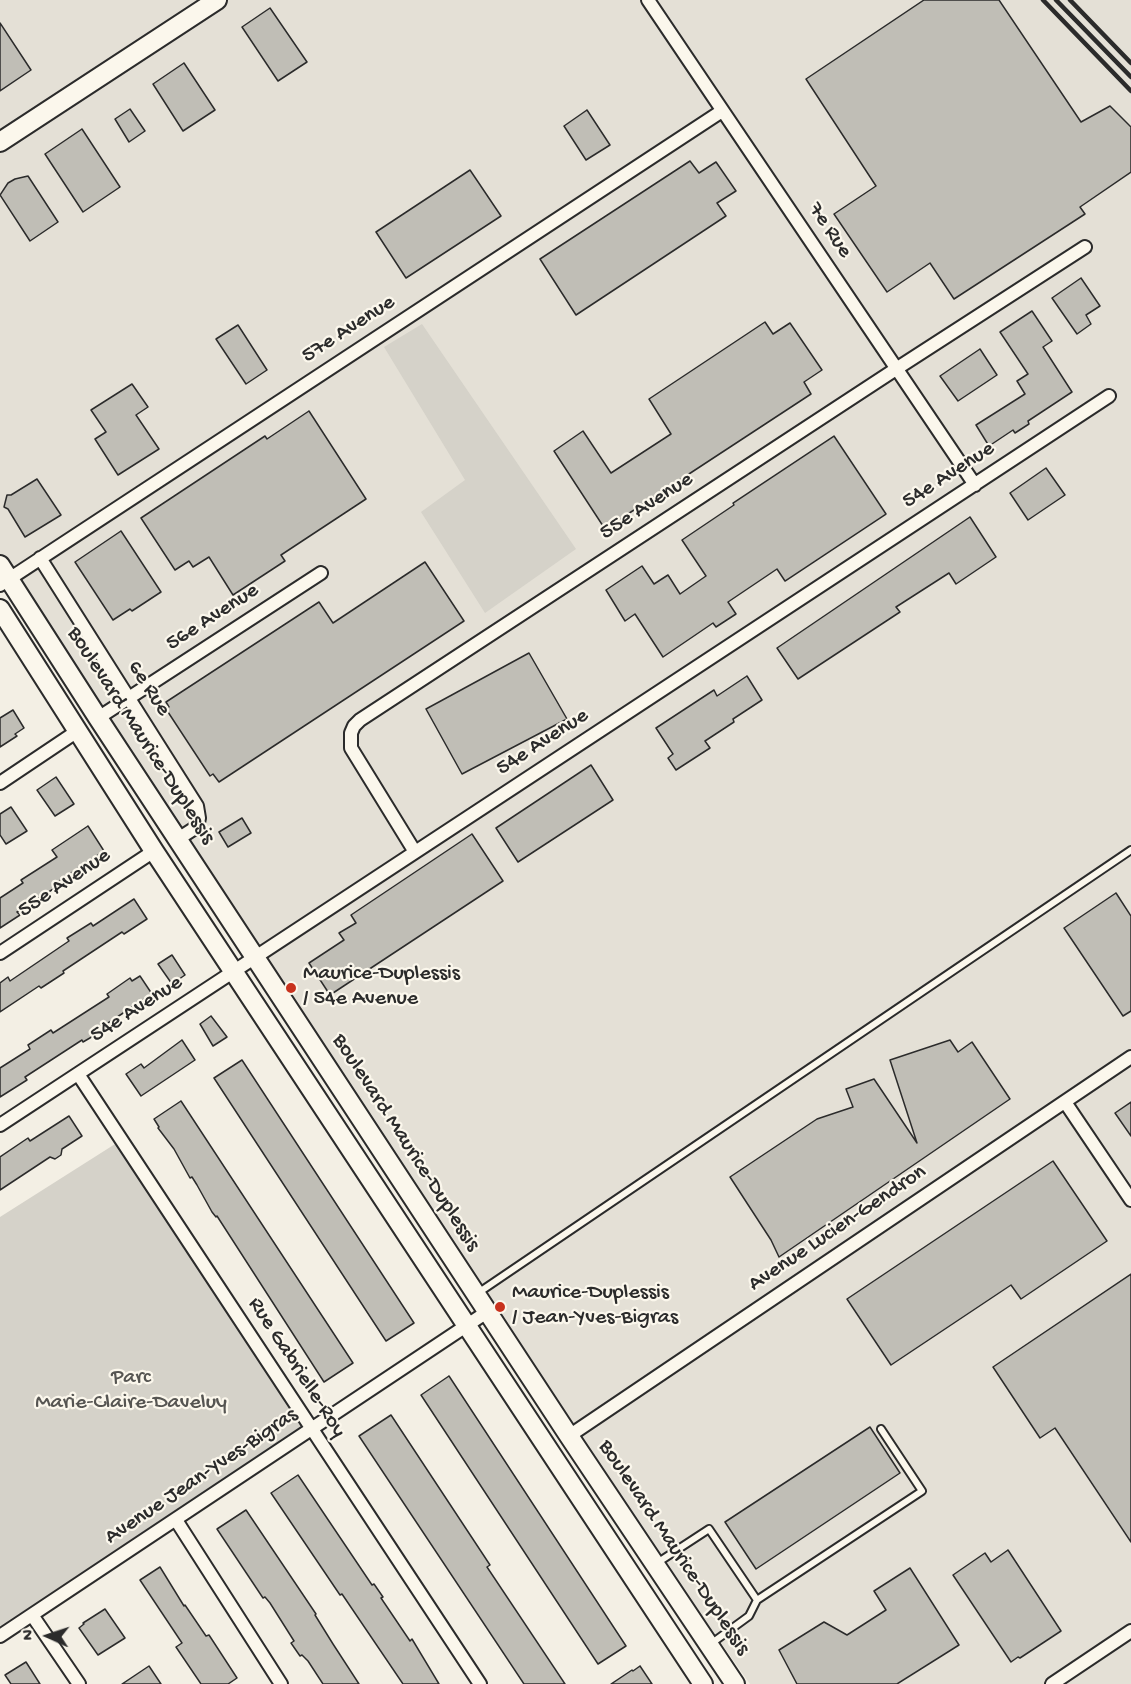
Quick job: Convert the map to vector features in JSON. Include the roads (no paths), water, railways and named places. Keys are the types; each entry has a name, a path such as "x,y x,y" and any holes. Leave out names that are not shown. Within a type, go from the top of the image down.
{"street":[{"path":"0,142 217,0"},
{"name":"7e Rue","path":"648,0 975,485"},
{"name":"57e Avenue","path":"3,576 40,558 722,111"},
{"name":"55e Avenue","path":"415,852 351,748 351,733 354,726 1085,247"},
{"name":"54e Avenue","path":"0,1125 1109,396"},
{"name":"6e Rue","path":"40,558 197,806 198,823 195,828 178,839"},
{"name":"56e Avenue","path":"98,718 321,573"},
{"name":"Boulevard Maurice-Duplessis","path":"3,576 709,1645 729,1682"},
{"path":"0,609 154,851 703,1684"},
{"path":"0,783 79,730"},
{"name":"55e Avenue","path":"0,953 154,851"},
{"name":"Avenue Lucien-Gendron","path":"569,1436 1131,1057"},
{"name":"Rue Gabrielle-Roy","path":"78,1074 123,1139 480,1684"},
{"path":"1065,1102 1131,1200"},
{"name":"Avenue Jean-Yves-Bigras","path":"0,1636 487,1311"},
{"path":"176,1520 281,1684"},
{"path":"32,1615 79,1684"},
{"path":"1052,1684 1131,1631"}],"lane":[{"path":"476,1294 1131,850"},
{"path":"709,1645 749,1616 757,1600 921,1491 881,1429"},
{"path":"655,1564 709,1529 757,1600"}],"railway":[{"path":"1043,0 1131,91"},
{"path":"1056,0 1131,77"},
{"path":"1070,0 1131,63"}],"place":[{"name":"Maurice-Duplessis / 54e Avenue","path":"291,988"},
{"name":"Maurice-Duplessis / Jean-Yves-Bigras","path":"500,1307"}],"park label":[{"name":"Parc Marie-Claire-Daveluy","path":"131,1392"}]}
